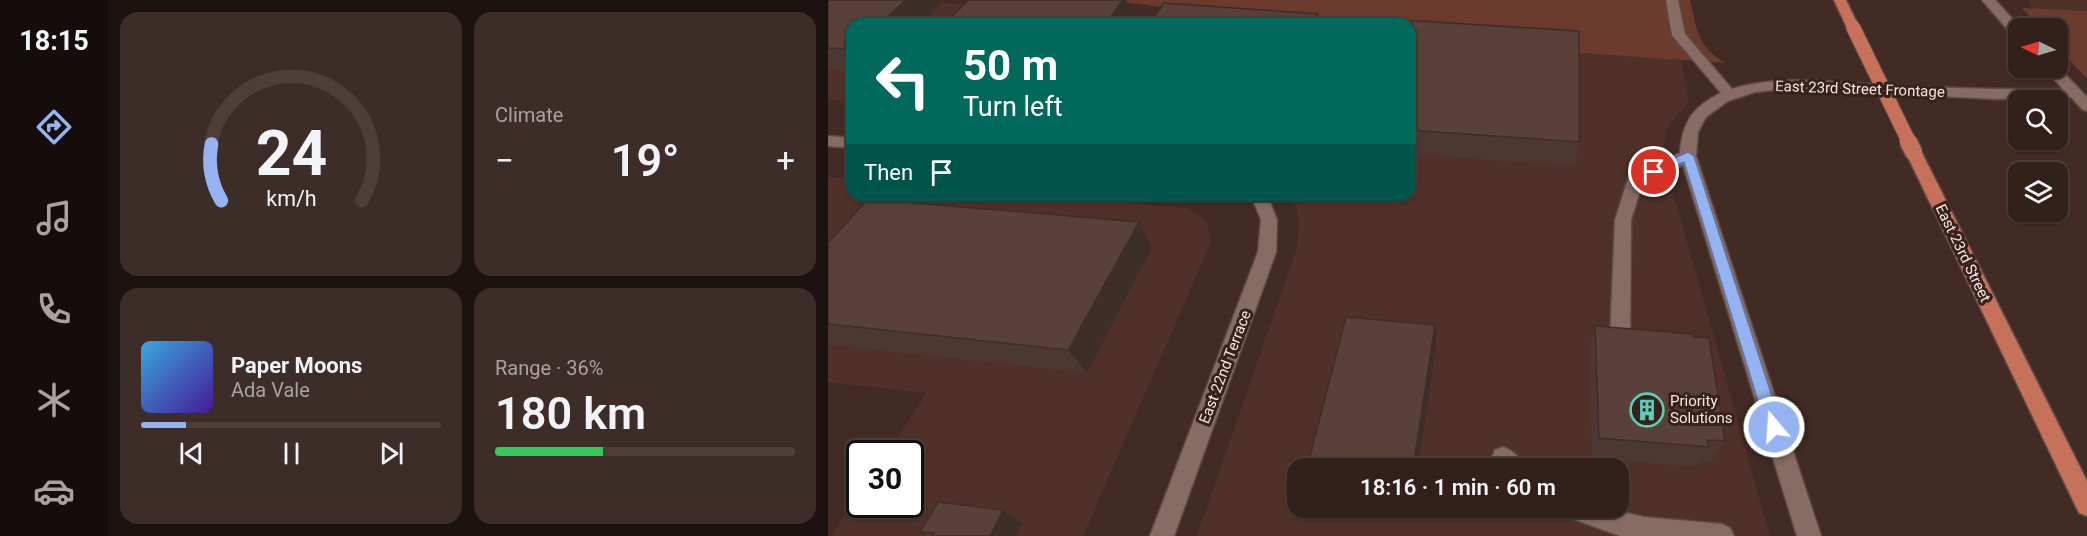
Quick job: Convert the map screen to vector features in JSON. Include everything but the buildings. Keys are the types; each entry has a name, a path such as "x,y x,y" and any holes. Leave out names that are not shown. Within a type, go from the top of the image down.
{"main road":[{"name":"East 23rd Street","path":"1840,0 2087,505"}],"street":[{"path":"1672,0 1679,35 1728,93"},
{"path":"1988,0 2008,22"},
{"path":"2060,78 2087,106"},
{"name":"East 23rd Street Frontage","path":"1809,536 1688,156 1690,130 1707,109 1728,93 1749,88 1791,84 1995,95 2074,93"},
{"path":"828,141 846,142"},
{"path":"1620,338 1623,220 1636,179 1688,156"},
{"name":"East 22nd Terrace","path":"1162,536 1267,252 1269,220 1261,201"},
{"path":"1594,518 1649,530 1722,536"}],"shaded area":[{"path":"828,0 913,0 1109,18 846,18 846,102 828,100"},
{"path":"1095,0 1690,0 1697,29 1704,44 1709,51 1726,63 1416,41 1416,18 1228,18 1141,4"},
{"path":"2027,0 2087,0 2087,14 2037,12"},
{"path":"2022,8 2087,11 2087,79 2068,58 2068,18 2032,18"},
{"path":"1416,41 1681,59 1689,101 1667,129 1664,160 1770,536 1197,536 1296,251 1299,224 1293,201 1416,201"},
{"path":"828,177 846,178 846,201 1105,201 1186,208 1207,222 1211,240 1208,249 1083,536 831,536 846,514 846,518 924,518 924,440 896,440 927,393 828,382"}],"place":[{"name":"Priority Solutions","path":"1647,410"}],"route":[{"path":"1654,172 1688,156 1774,427"}]}
